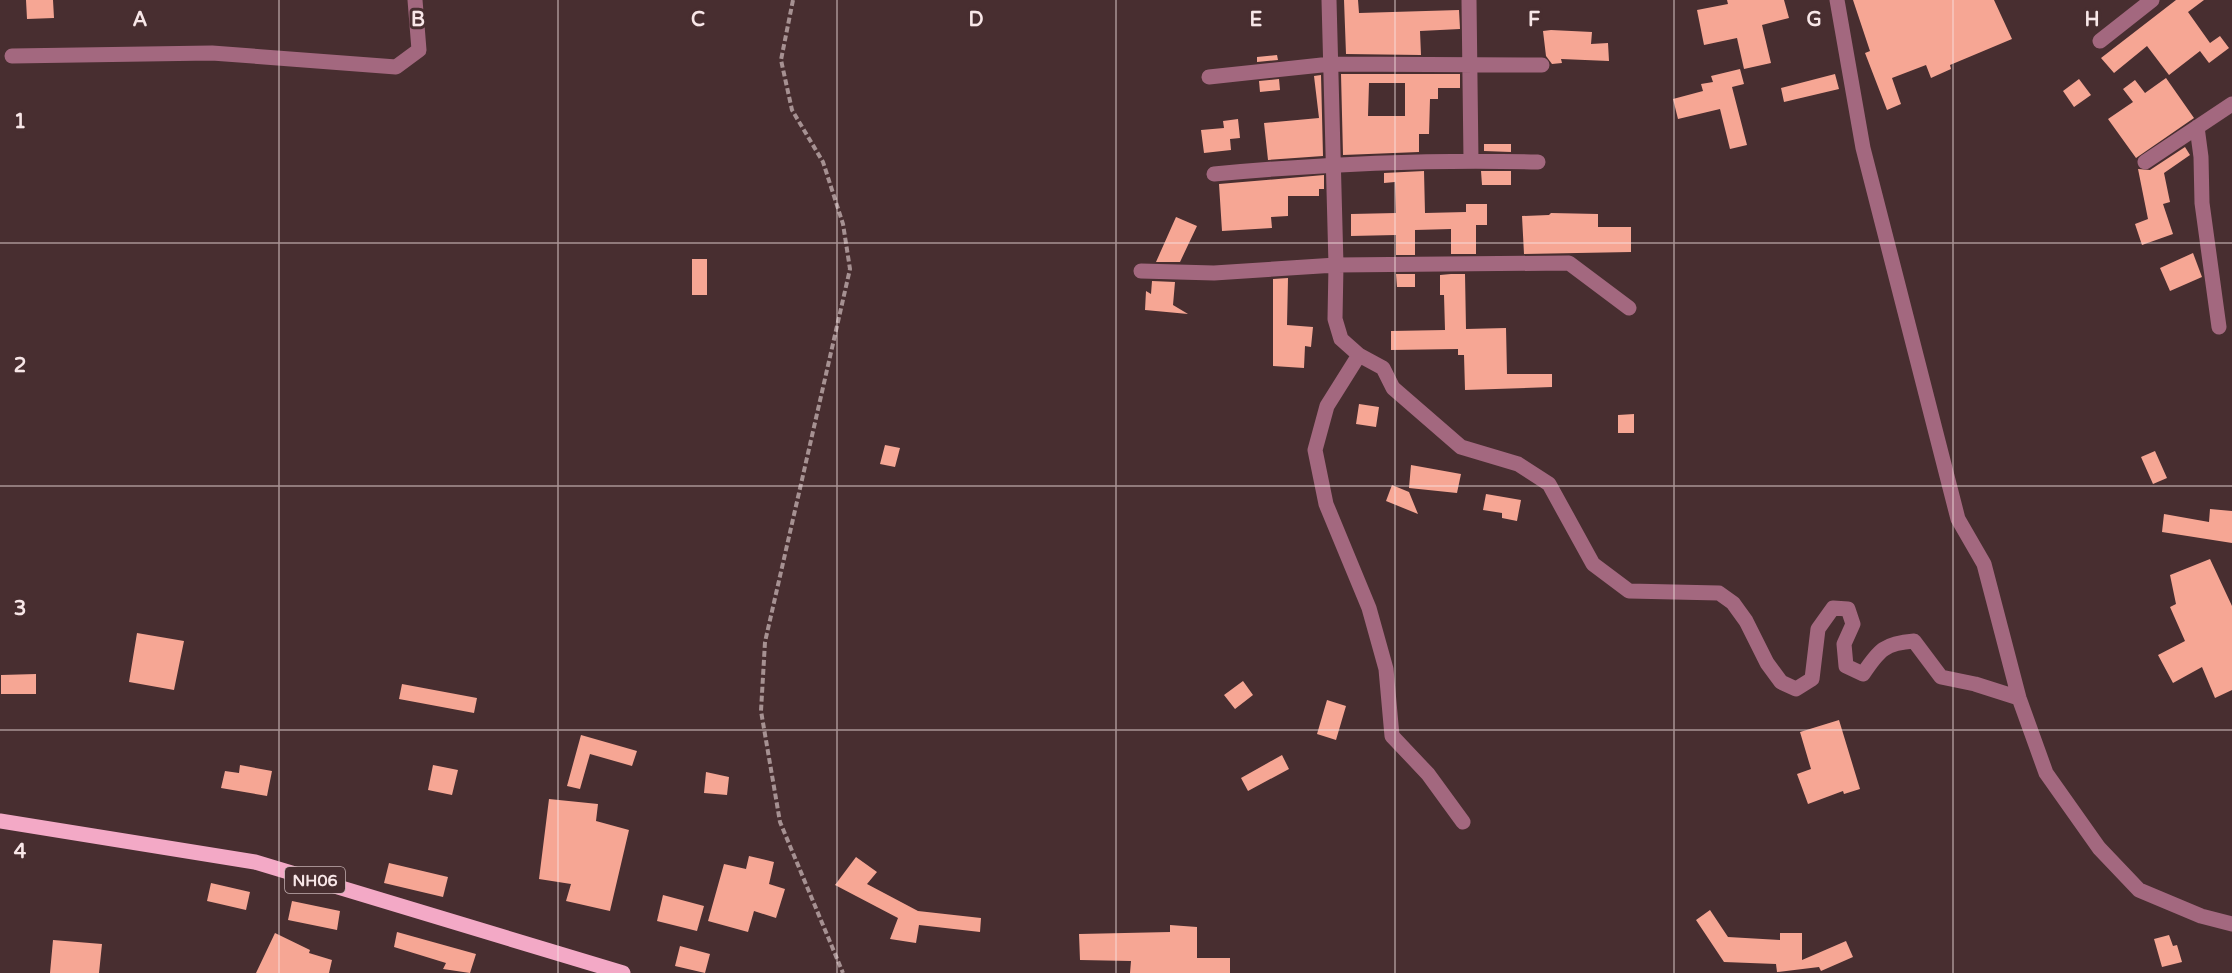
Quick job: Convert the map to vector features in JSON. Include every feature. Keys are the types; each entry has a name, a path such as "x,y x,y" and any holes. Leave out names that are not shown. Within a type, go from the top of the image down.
{"main road":[{"name":"NH06","path":"0,821 255,862 623,973"}],"street":[{"path":"12,56 212,53 396,67 418,50 415,0"},
{"path":"1329,0 1336,265 1335,319 1341,339 1359,355 1383,368 1393,388 1461,447 1518,465 1549,484 1593,564 1629,591 1719,592 1733,603 1781,682 1796,689 1812,679 1818,629 1833,608 1848,609 1853,624 1844,644 1846,666 1863,674 1878,652 1895,642 1914,641 1941,676 2019,698"},
{"path":"1469,0 1471,160"},
{"path":"1837,0 1863,148 1958,519 1984,564 2019,698 2046,773 2099,848 2139,890 2201,916 2232,924"},
{"path":"2100,41 2152,0"},
{"path":"1209,76 1331,64 1542,65"},
{"path":"2145,162 2232,104"},
{"path":"2197,127 2201,156 2202,203 2218,327"},
{"path":"1214,174 1332,163 1471,160 1538,162"},
{"path":"1141,271 1214,273 1336,265 1569,263 1629,308"},
{"path":"1359,355 1327,406 1315,450 1326,504 1369,608 1386,669 1392,736 1428,774 1463,822"}],"path":[{"path":"793,0 781,60 783,70 792,110 823,162 843,224 850,269 765,642 761,711 780,822 843,973"}],"building":[{"path":"26,0 53,0 54,18 27,19"},
{"path":"1344,0 1358,0 1359,13 1459,10 1460,29 1420,31 1421,55 1346,54"},
{"path":"1727,0 1784,0 1789,18 1762,25 1771,63 1744,69 1737,38 1704,45 1697,10 1728,4"},
{"path":"1853,0 1994,0 2012,39 1950,65 1951,69 1931,78 1926,65 1892,78 1901,104 1887,110 1865,53 1870,51"},
{"path":"2176,0 2204,0 2188,12 2210,43 2220,36 2229,48 2209,63 2200,51 2169,75 2147,46 2114,73 2101,58"},
{"path":"1543,31 1592,32 1591,44 1608,43 1609,61 1561,59 1562,63 1552,64 1546,56"},
{"path":"1277,55 1278,60 1257,62 1257,57"},
{"path":"1740,69 1744,84 1732,87 1747,145 1730,149 1720,109 1678,119 1673,99 1703,91 1701,84 1713,82 1711,76"},
{"path":"1341,74 1460,74 1460,88 1438,88 1438,99 1430,99 1429,134 1419,134 1419,152 1343,155","holes":["1369,83 1405,83 1405,116 1368,116"]},
{"path":"1835,74 1839,89 1784,102 1781,88"},
{"path":"1321,75 1323,156 1268,160 1264,123 1319,118 1314,76"},
{"path":"2166,78 2194,118 2136,158 2108,119 2133,102 2123,89 2135,80 2145,93"},
{"path":"1279,79 1280,90 1260,92 1259,81"},
{"path":"2079,79 2091,95 2074,107 2063,91"},
{"path":"1238,119 1240,138 1230,139 1231,150 1204,153 1201,130 1224,128 1223,121"},
{"path":"1484,144 1511,144 1511,152 1484,151"},
{"path":"2185,147 2190,155 2164,173 2170,202 2163,204 2173,234 2142,245 2135,224 2148,219 2138,169 2150,170"},
{"path":"1424,171 1425,213 1466,212 1466,204 1487,204 1487,225 1476,225 1476,254 1451,254 1451,229 1415,230 1415,255 1396,255 1396,235 1351,236 1351,214 1396,213 1395,182 1384,183 1384,173"},
{"path":"1481,171 1511,171 1511,185 1482,185"},
{"path":"1324,175 1324,189 1319,189 1319,196 1288,196 1288,216 1271,217 1272,228 1222,231 1219,184"},
{"path":"1551,213 1598,214 1598,227 1631,227 1631,252 1524,254 1522,216"},
{"path":"1176,217 1197,226 1180,262 1156,262"},
{"path":"2193,253 2202,277 2170,291 2160,268"},
{"path":"692,259 707,259 707,295 692,295"},
{"path":"1396,274 1415,274 1415,287 1397,287"},
{"path":"1465,274 1466,329 1506,328 1507,374 1552,374 1552,387 1465,390 1464,355 1458,355 1458,349 1391,350 1391,331 1445,330 1444,295 1440,295 1440,275"},
{"path":"1288,278 1287,325 1313,327 1311,347 1305,346 1304,368 1273,366 1273,279"},
{"path":"1152,281 1175,282 1173,305 1188,314 1145,310 1146,291 1151,294"},
{"path":"1359,404 1379,407 1376,427 1356,424"},
{"path":"1634,414 1634,433 1618,433 1618,415"},
{"path":"885,445 900,448 895,467 880,464"},
{"path":"2155,451 2167,478 2153,484 2141,457"},
{"path":"1411,465 1461,474 1457,493 1409,488"},
{"path":"1392,485 1409,492 1418,514 1386,501"},
{"path":"1486,494 1521,500 1517,521 1502,518 1502,513 1483,510"},
{"path":"2210,509 2232,511 2232,543 2162,532 2164,514 2209,522"},
{"path":"2210,559 2232,606 2232,690 2215,698 2202,667 2173,683 2158,655 2185,641 2170,607 2176,604 2170,575"},
{"path":"137,633 184,641 174,690 129,682"},
{"path":"36,674 36,694 1,694 1,675"},
{"path":"1243,681 1253,695 1235,709 1224,695"},
{"path":"402,684 477,698 474,713 399,699"},
{"path":"1327,700 1346,706 1336,740 1317,734"},
{"path":"1839,720 1860,789 1844,794 1843,791 1808,804 1797,774 1811,769 1800,732"},
{"path":"581,735 637,751 632,766 590,754 580,789 567,786"},
{"path":"1282,755 1289,769 1248,791 1241,778"},
{"path":"240,765 272,771 267,796 221,788 225,771 239,773"},
{"path":"433,765 458,770 452,795 428,790"},
{"path":"706,772 729,777 727,795 704,793"},
{"path":"549,799 598,804 596,821 629,830 610,911 566,901 571,884 539,879"},
{"path":"749,856 774,862 769,884 785,889 776,918 754,911 748,932 708,921 724,864 746,869"},
{"path":"856,857 877,872 867,884 918,911 981,918 980,932 919,925 916,943 890,939 898,918 835,885"},
{"path":"389,863 448,877 443,897 384,883"},
{"path":"211,883 250,892 246,910 207,901"},
{"path":"663,895 704,906 697,931 657,921"},
{"path":"292,901 340,911 337,930 288,920"},
{"path":"1710,910 1728,937 1780,940 1780,933 1802,933 1802,960 1846,941 1853,957 1821,971 1819,967 1777,972 1776,964 1724,962 1696,920"},
{"path":"1170,925 1197,927 1197,958 1230,958 1230,973 1130,973 1131,961 1080,960 1079,934 1170,932"},
{"path":"397,932 476,954 470,973 443,969 446,963 394,947"},
{"path":"275,933 310,950 309,953 332,960 329,973 256,973"},
{"path":"2169,935 2173,946 2177,945 2182,962 2162,967 2154,939"},
{"path":"53,940 102,944 99,973 50,973"},
{"path":"680,946 710,954 705,973 675,966"}]}
